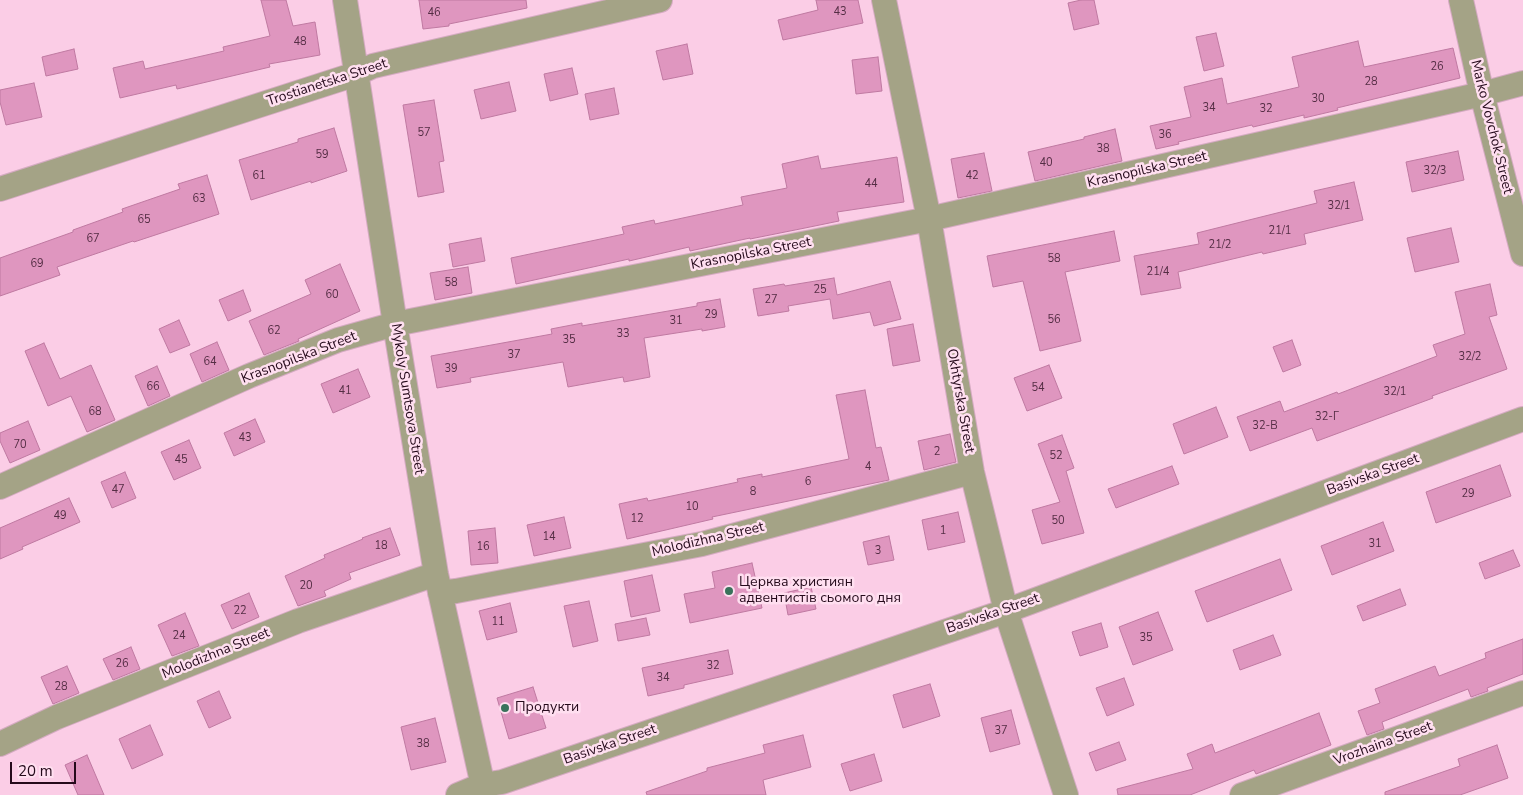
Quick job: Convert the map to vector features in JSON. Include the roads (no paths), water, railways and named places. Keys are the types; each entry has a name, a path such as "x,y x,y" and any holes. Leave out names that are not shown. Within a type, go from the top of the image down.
{"street":[{"name":"Mykoly Sumtsova Street","path":"345,0 395,324 438,583 484,790"},
{"name":"Trostianetska Street","path":"0,189 356,74 373,66 660,0"},
{"name":"Okhtyrska Street","path":"884,0 929,219 972,472 1006,611 1066,795"},
{"name":"Marko Vovchok Street","path":"1461,0 1482,94 1523,254"},
{"name":"Krasnopilska Street","path":"0,487 249,376 338,340 395,324 929,219 1482,94 1523,83"},
{"name":"Basivska Street","path":"458,795 484,790 502,782 1006,611 1523,419"},
{"name":"Molodizhna Street","path":"0,744 57,717 298,621 438,583 456,591 702,544 972,472"},
{"name":"Vrozhaina Street","path":"1242,795 1523,693"}],"place":[{"name":"Церква християн адвентистів сьомого дня","path":"729,591"},
{"name":"Продукти","path":"505,708"}]}
